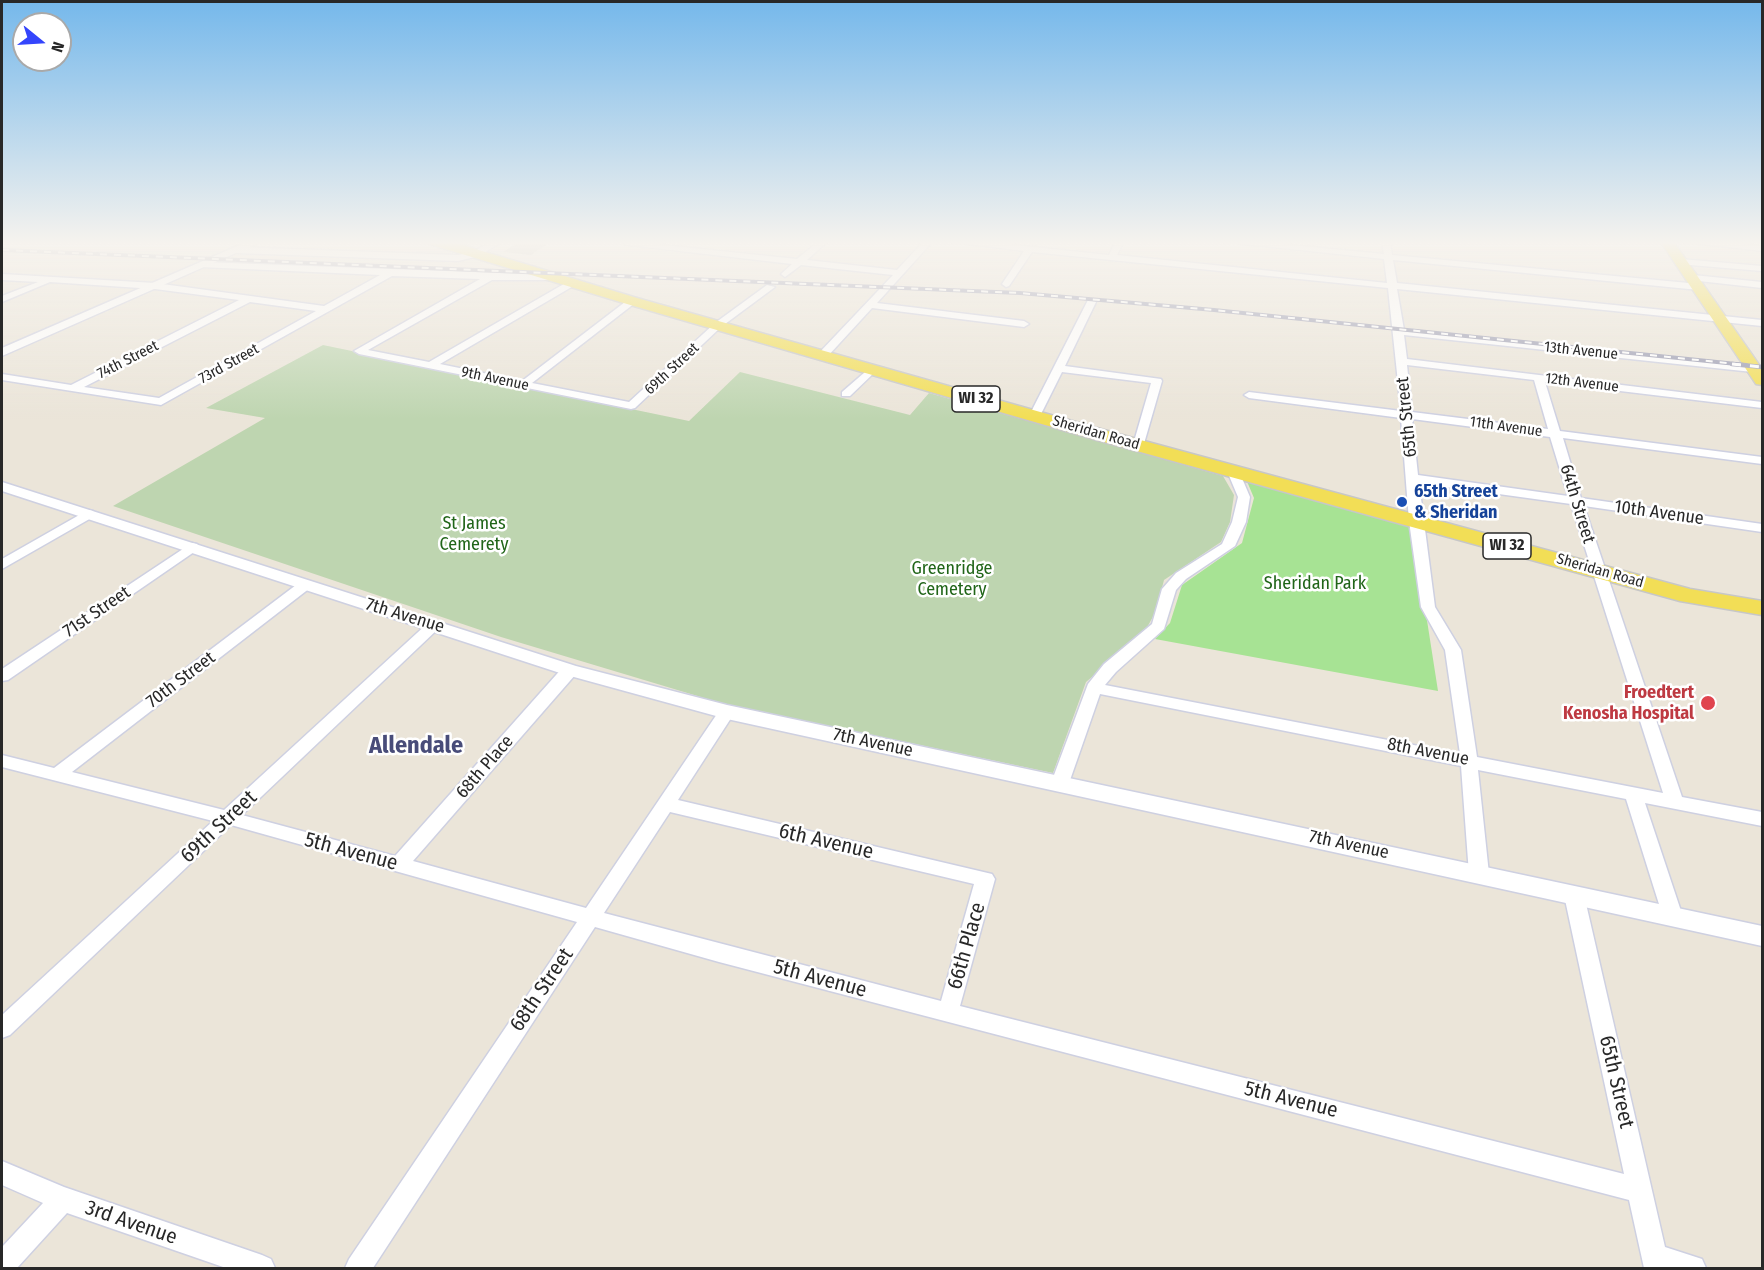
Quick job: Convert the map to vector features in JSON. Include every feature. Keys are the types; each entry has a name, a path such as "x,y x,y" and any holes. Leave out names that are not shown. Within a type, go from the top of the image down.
{"main road":[{"path":"1695,300 1720,319 1760,373"},
{"name":"Sheridan Road","path":"632,301 1139,446 1688,596 1762,608"}],"street":[{"path":"2,352 122,300"},
{"name":"74th Street","path":"73,388 246,300"},
{"path":"258,300 325,309"},
{"name":"73rd Street","path":"73,388 161,402 341,300"},
{"name":"9th Avenue","path":"449,300 359,351 631,406"},
{"path":"432,366 544,300"},
{"name":"69th Street","path":"631,406 718,325 752,300"},
{"path":"823,356 875,300"},
{"name":"65th Street","path":"1394,300 1416,521 1428,607 1453,650 1469,760 1479,873"},
{"path":"1534,300 1762,323"},
{"path":"524,384 632,301"},
{"path":"1035,416 1091,302"},
{"path":"871,305 1024,324"},
{"name":"13th Avenue","path":"1399,332 1760,373"},
{"name":"12th Avenue","path":"1401,361 1762,405"},
{"path":"846,394 872,369"},
{"path":"1059,369 1156,381 1139,446"},
{"path":"2,377 73,388"},
{"name":"64th Street","path":"1538,377 1597,570 1675,801"},
{"name":"11th Avenue","path":"1249,395 1406,413 1762,460"},
{"path":"1060,783 1094,688 1110,668 1159,626 1169,589 1181,576 1228,546 1239,522 1244,497 1233,471"},
{"name":"10th Avenue","path":"1413,477 1762,528"},
{"name":"7th Avenue","path":"2,486 570,669 727,711 1762,936"},
{"path":"2,565 88,514"},
{"name":"71st Street","path":"2,676 192,547"},
{"name":"70th Street","path":"57,775 304,585"},
{"name":"69th Street","path":"2,1028 434,625"},
{"name":"68th Place","path":"399,865 570,669"},
{"name":"8th Avenue","path":"1094,688 1762,819"},
{"name":"68th Street","path":"358,1269 727,711"},
{"name":"5th Avenue","path":"2,761 229,818 590,918 948,1012 1640,1190"},
{"path":"1632,793 1672,917"},
{"name":"6th Avenue","path":"666,804 986,879"},
{"name":"66th Place","path":"948,1012 986,879"},
{"name":"65th Street","path":"1575,895 1656,1263"},
{"name":"3rd Avenue","path":"2,1173 63,1198 262,1269"},
{"path":"2,1266 63,1198"},
{"path":"1656,1263 1693,1269"}],"green space":[{"name":"Greenridge Cemetery","path":"323,345 689,421 740,372 910,415 929,393 1223,476 1234,495 1230,522 1221,542 1164,580 1156,611 1144,633 1086,682 1053,773 724,704 501,637 113,506 265,418 206,408"},
{"name":"Sheridan Park","path":"1246,479 1412,524 1438,691 1155,639 1170,623 1182,585 1242,543 1254,498"}],"railway":[{"path":"1103,300 1746,365"},
{"path":"1732,364 1762,367"}],"place":[{"name":"65th Street & Sheridan","path":"1402,502"},
{"name":"Froedtert Kenosha Hospital","path":"1708,703"}],"district":[{"name":"Allendale","path":"416,746"}],"park label":[{"name":"St James Cemerety","path":"474,534"}]}
